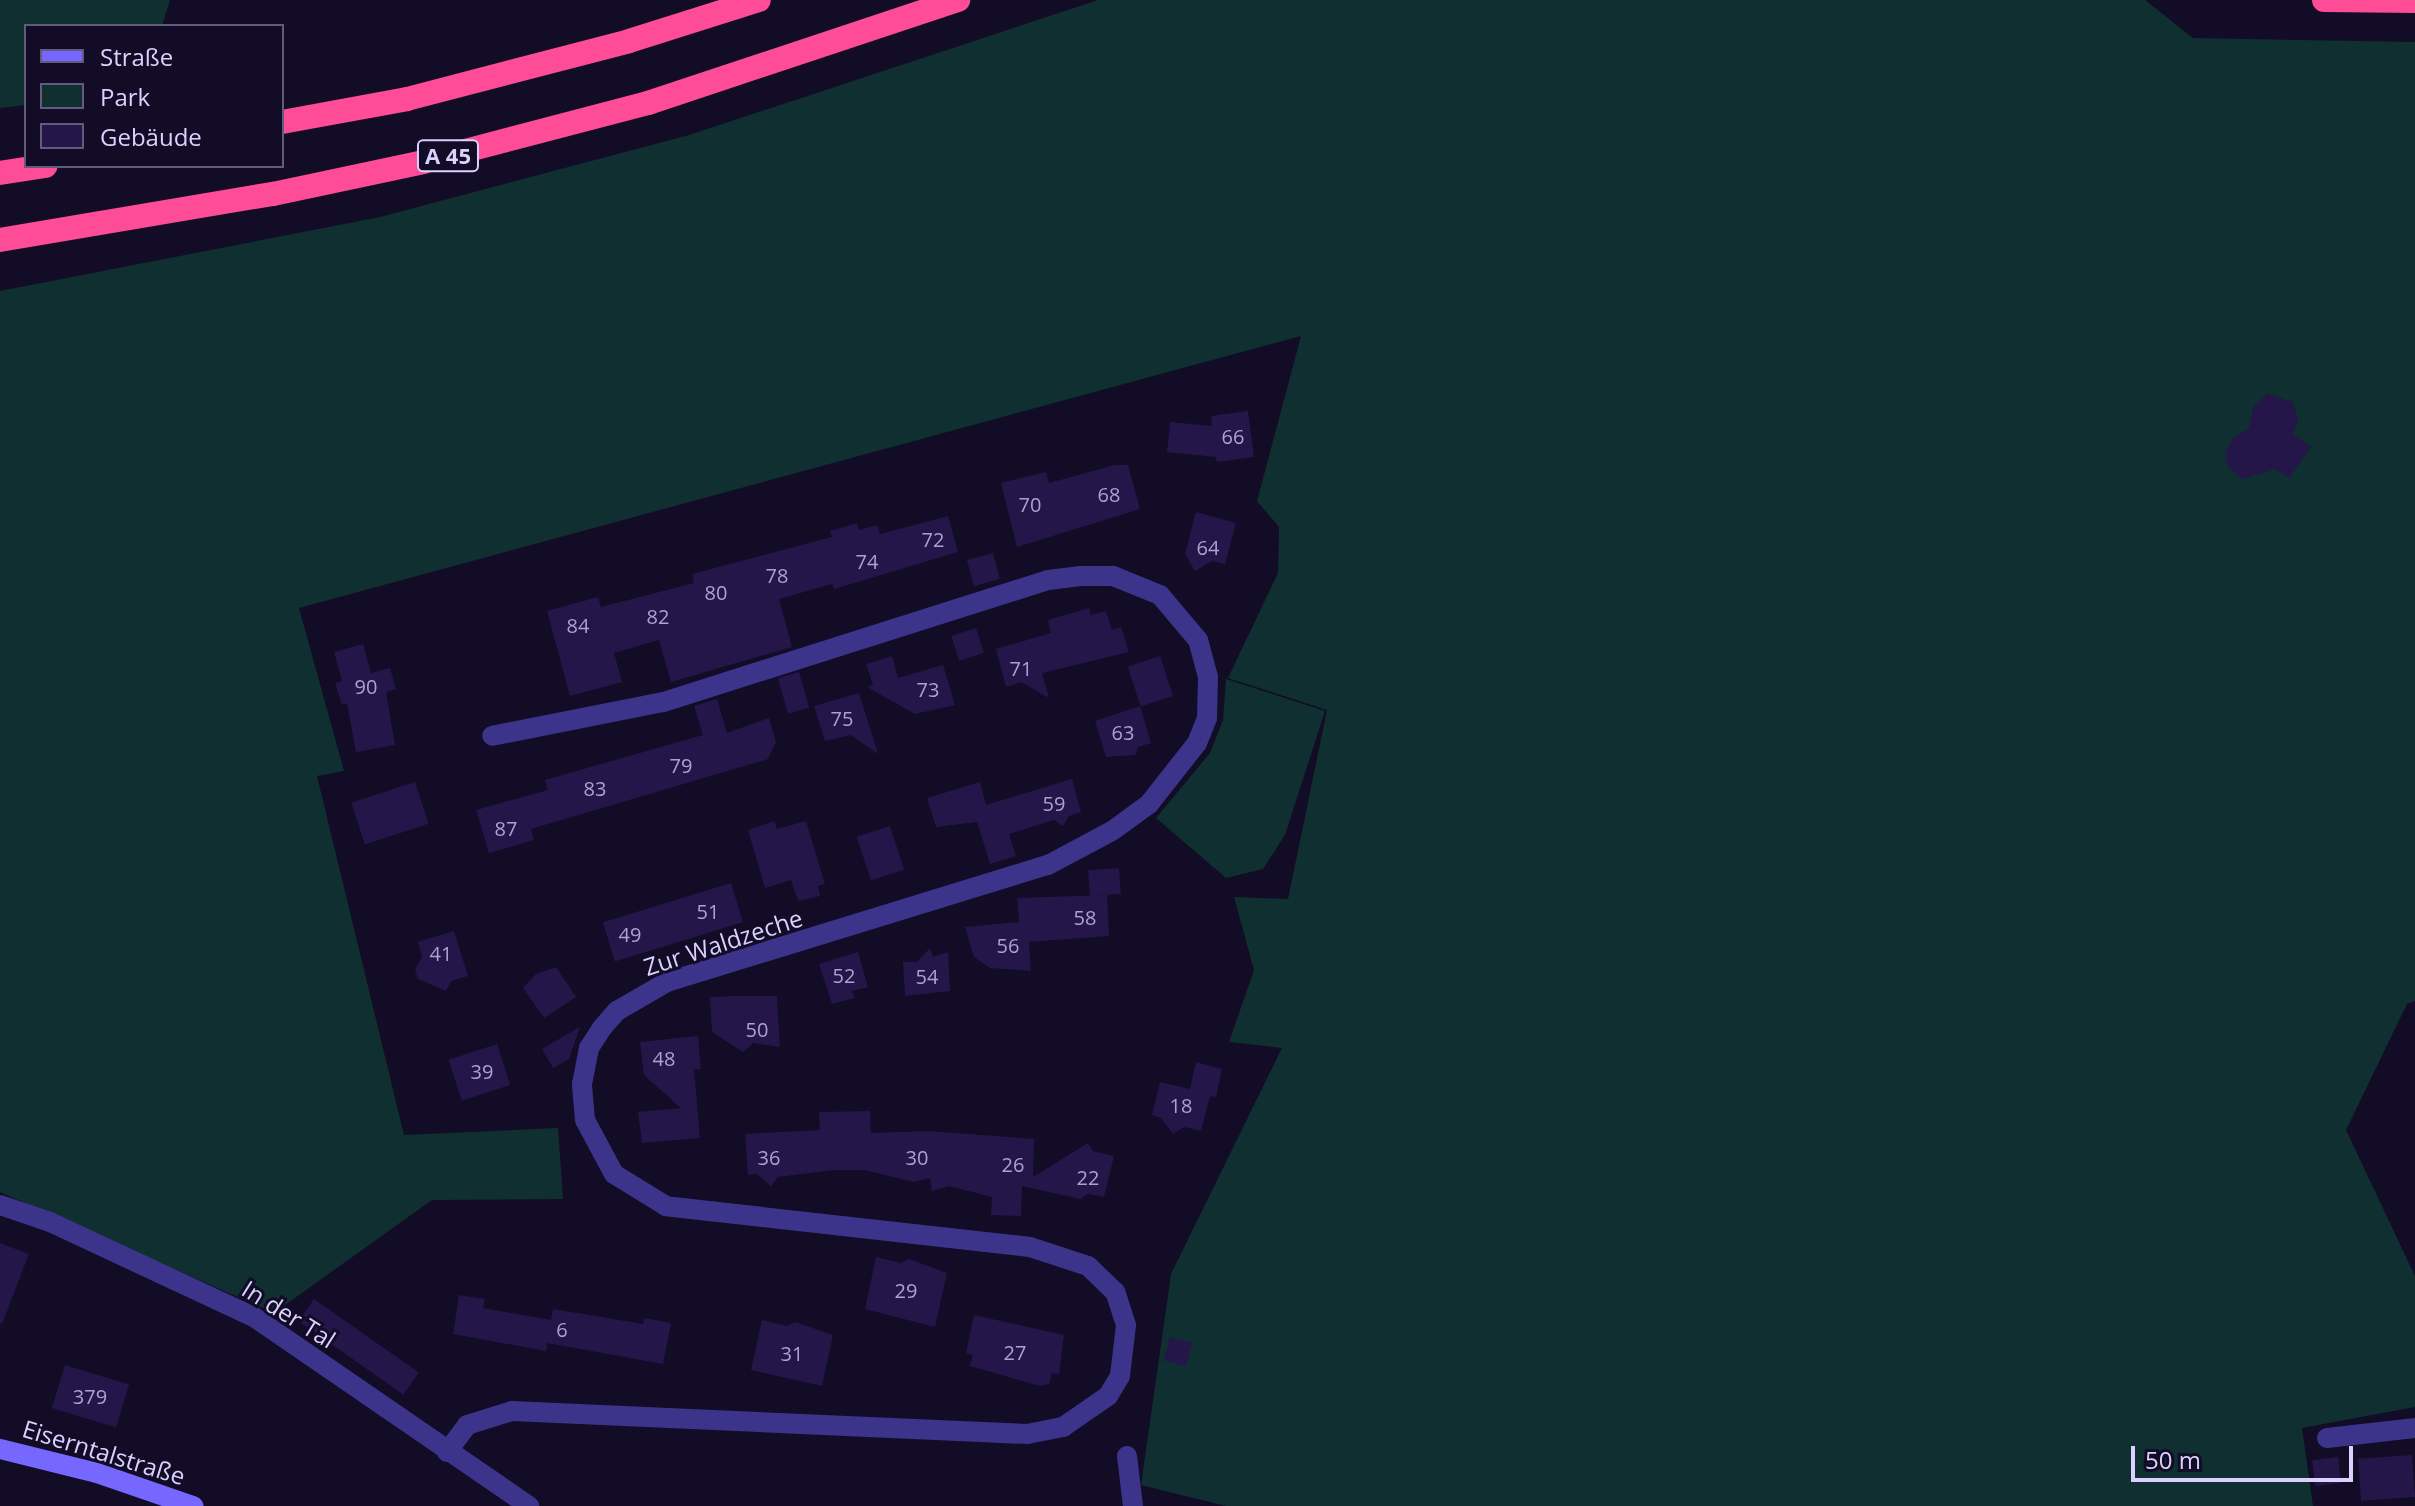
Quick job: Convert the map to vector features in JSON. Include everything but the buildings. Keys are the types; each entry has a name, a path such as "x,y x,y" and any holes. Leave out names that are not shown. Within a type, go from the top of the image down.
{"highway":[{"path":"284,122 407,99 629,41 759,0"},
{"name":"A 45","path":"0,240 273,194 423,162 648,103 958,0"},
{"path":"2324,0 2415,1"},
{"path":"0,173 32,168"}],"main road":[{"name":"Eiserntalstraße","path":"0,1449 97,1473 193,1506"}],"street":[{"name":"Zur Waldzeche","path":"447,1452 467,1425 512,1411 1027,1434 1063,1427 1108,1396 1120,1376 1126,1325 1115,1292 1088,1266 1030,1247 666,1206 614,1174 585,1120 582,1084 589,1048 602,1028 617,1011 667,982 1048,865 1112,831 1177,774 1197,743 1210,697 1198,640 1160,595 1113,576 1081,576 1048,580 663,702 492,736"},
{"name":"In der Tal","path":"0,1205 50,1222 254,1317 529,1506"},
{"path":"2327,1438 2415,1428"},
{"path":"1127,1456 1133,1506"}],"green space":[{"path":"0,0 170,0 163,24 24,24 24,105 0,108"},
{"path":"1098,0 2145,0 2193,38 2415,42 2415,1001 2407,1004 2346,1130 2415,1276 2415,1407 2302,1428 2313,1506 1226,1506 1141,1485 1171,1274 1282,1048 1229,1042 1254,970 1234,897 1288,899 1327,710 1228,678 1278,573 1279,527 1257,501 1301,336 299,608 344,771 317,776 404,1135 558,1128 563,1199 432,1200 274,1313 0,1192 0,291 380,217 689,135"},
{"path":"1226,679 1325,711 1285,835 1263,869 1226,878 1156,818 1210,753 1223,720"}]}
